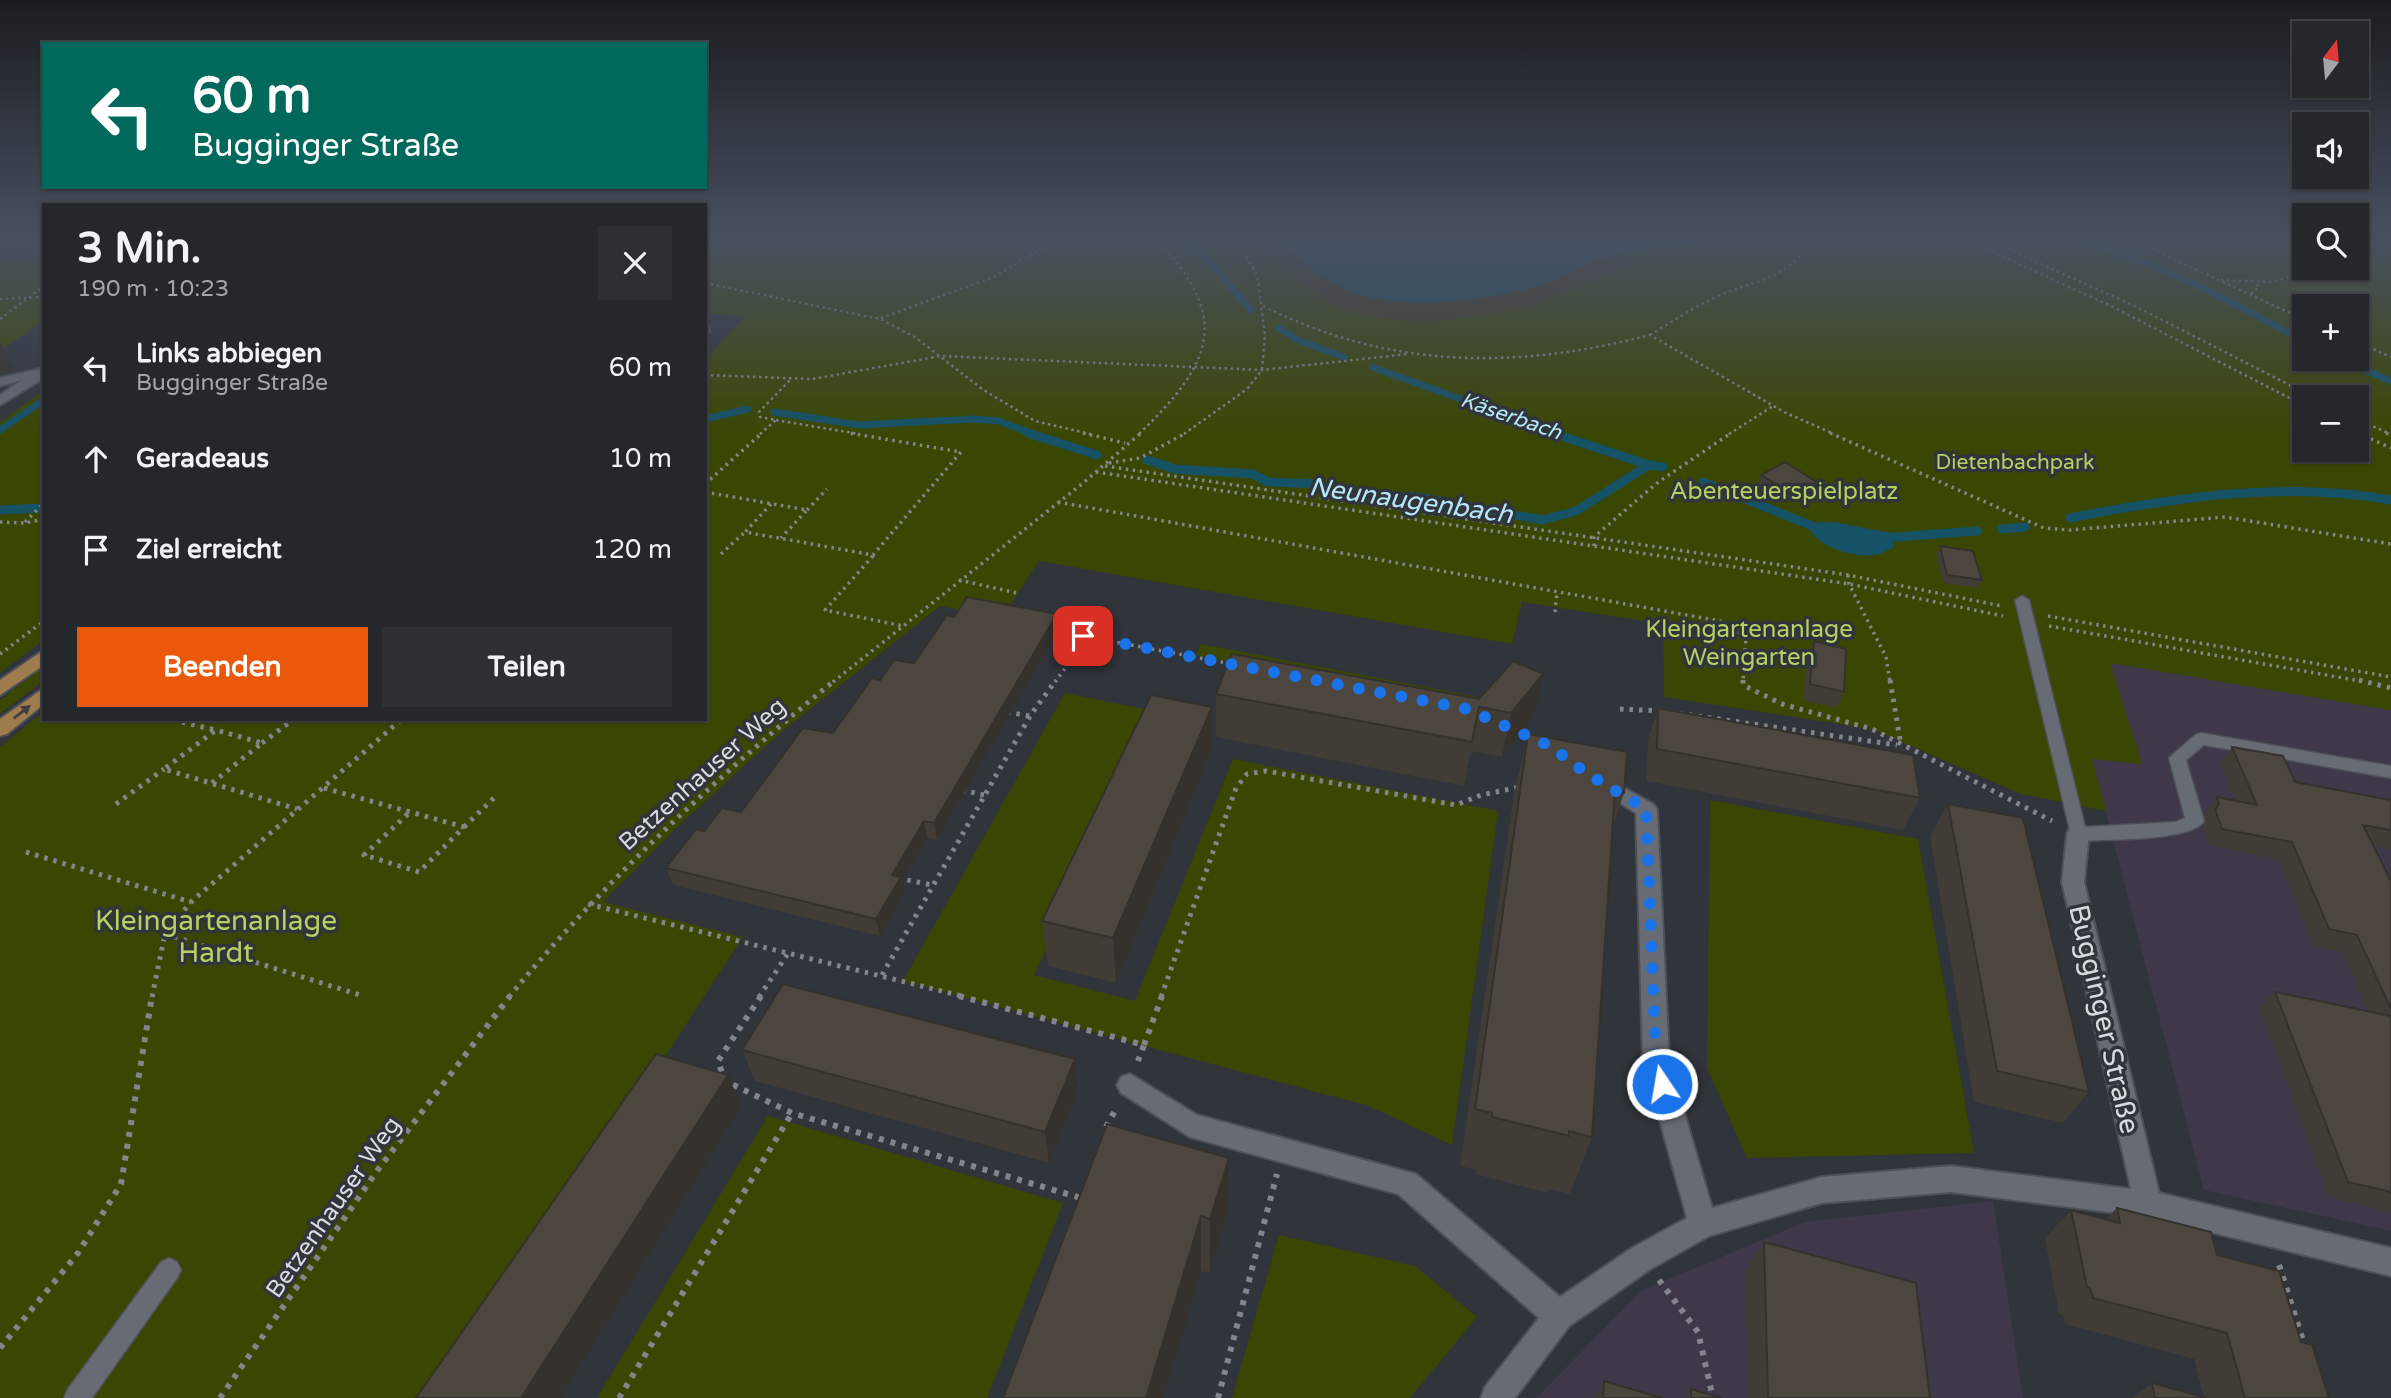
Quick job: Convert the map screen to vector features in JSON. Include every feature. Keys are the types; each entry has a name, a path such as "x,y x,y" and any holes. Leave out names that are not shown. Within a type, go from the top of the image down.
{"main road":[{"path":"0,689 42,658"},
{"path":"0,729 42,697"}],"street":[{"path":"0,382 42,372"},
{"path":"0,401 42,372"},
{"path":"1586,773 1646,809 1656,1060 1703,1224"},
{"name":"Bugginger Straße","path":"2078,834 2073,881 2148,1204"},
{"path":"1130,1084 1190,1125 1406,1183 1504,1265 1559,1316"},
{"path":"1496,1398 1559,1316 1642,1258 1703,1224 1822,1190 1951,1179 2148,1204 2391,1262"}],"lane":[{"path":"2023,610 2078,834 2178,828 2195,821 2177,758 2201,739 2391,772"},
{"path":"77,1398 169,1270"}],"path":[{"path":"0,319 20,304"},
{"path":"810,304 880,319 915,337 982,389 1035,421 1126,443"},
{"path":"880,319 923,304"},
{"name":"Betzenhauser Weg","path":"220,1398 462,1057 588,904 673,820 903,626 1106,464 1175,398 1194,368 1205,336 1203,304"},
{"path":"707,375 790,380 941,356 1262,370 1414,354 1511,358 1563,356 1611,348 1650,335 1702,304"},
{"path":"2107,304 2292,399"},
{"path":"2131,304 2292,386"},
{"path":"2272,304 2292,314"},
{"path":"1263,306 1289,322 1323,336 1414,354"},
{"path":"1106,464 1140,458 1172,442 1247,389 1262,370 1265,352 1263,306"},
{"path":"1650,335 1773,406 2044,528 2070,530 2225,517 2391,544"},
{"path":"2369,347 2391,357"},
{"path":"790,380 759,412 760,417 961,452 825,610 903,626"},
{"path":"1594,537 1672,472 1773,406"},
{"path":"707,482 776,420"},
{"path":"2369,425 2391,435"},
{"path":"2369,438 2391,448"},
{"path":"1106,464 1848,575 2391,688"},
{"path":"1095,472 2023,610 2391,677"},
{"path":"781,538 827,489"},
{"path":"707,492 807,510"},
{"path":"1057,502 1720,621 1746,637 1743,685 1782,704 1872,729 2078,834"},
{"path":"721,554 771,504"},
{"path":"24,523 42,505"},
{"path":"0,522 24,523 42,519"},
{"path":"745,532 873,555"},
{"path":"1594,537 1594,546"},
{"path":"1848,575 1849,584 1886,657 1901,745"},
{"path":"959,580 1017,593"},
{"path":"1555,612 1557,592"},
{"path":"0,654 42,622"},
{"path":"1083,636 1234,665"},
{"path":"1038,637 1078,645"},
{"path":"882,975 1030,716 1069,663"},
{"path":"1620,709 1686,712 1901,745"},
{"path":"1005,711 1030,716"},
{"path":"212,783 291,721"},
{"path":"0,1348 78,1253 121,1184 151,1000 165,934 191,902 400,721"},
{"path":"182,722 261,744"},
{"path":"1503,725 1538,740"},
{"path":"116,804 216,730"},
{"path":"164,769 298,809"},
{"path":"1102,1139 1130,1084 1236,788 1247,774 1266,771 1456,805 1481,795 1533,784"},
{"path":"323,788 464,827"},
{"path":"958,789 984,795"},
{"path":"410,812 364,855 419,872 497,795"},
{"path":"26,852 191,902"},
{"path":"893,876 932,885"},
{"path":"588,904 882,975 1144,1045"},
{"path":"165,934 360,995"},
{"path":"789,952 718,1061 725,1081 792,1113 1081,1199 1085,1187"},
{"path":"619,1398 792,1113"},
{"path":"1218,1398 1284,1150"},
{"path":"2269,1234 2310,1360"},
{"path":"1642,1258 1698,1332 1713,1398"}],"shaded area":[{"path":"2109,663 2391,710 2391,1231 2204,1190 2092,759 2142,764"},
{"path":"1993,1201 2023,1398 1536,1398 1641,1291 1804,1222"}],"green space":[{"path":"0,304 42,304 42,321 0,351"},
{"path":"707,304 2292,304 2292,371 2369,371 2369,304 2391,304 2391,710 2110,663 2142,764 2092,759 2106,811 2021,794 1872,729 1664,697 1663,624 1522,602 1512,644 1039,561 1002,618 940,606 780,733 680,824 603,902 743,937 441,1398 0,1398 0,747 42,713 42,721 707,721 707,358 745,316 707,313"},
{"path":"42,391 42,642 0,673 0,422"},
{"path":"1201,644 1478,697 1468,707 1196,655"},
{"path":"42,668 42,682 0,714 0,700"},
{"path":"1065,693 1159,712 1034,975 1135,1001 1233,759 1498,811 1452,1145 1369,1106 903,981"},
{"path":"1710,800 1918,839 1974,1153 1747,1158 1707,1068"},
{"path":"768,1116 1063,1203 987,1398 597,1398"},
{"path":"1279,1235 1415,1266 1477,1317 1410,1398 1232,1398"}],"sand":[{"path":"1334,304 1533,304 1465,318 1411,321 1385,319"}],"water":[{"path":"1833,522 1892,533 1894,546 1883,553 1870,555 1837,550 1818,539 1808,523"}],"building":[{"path":"1785,462 1818,483 1787,491 1761,475"},
{"path":"1940,546 1973,551 1982,580 1947,575"},
{"path":"967,597 1057,614 934,823 924,821 892,875 901,877 876,919 666,868 696,829 704,831 722,808 741,812 803,728 833,733 872,678 880,680 894,660 914,663 947,615 954,617"},
{"path":"1814,641 1846,649 1844,692 1810,684"},
{"path":"1232,654 1479,699 1513,661 1543,674 1511,713 1479,707 1472,742 1216,694"},
{"path":"1151,695 1212,707 1113,938 1042,921"},
{"path":"1658,708 1913,755 1920,798 1657,749"},
{"path":"1528,734 1627,752 1624,793 1615,791 1592,1137 1569,1131 1569,1136 1492,1117 1492,1113 1475,1109"},
{"path":"2232,747 2283,756 2295,782 2391,800 2391,830 2363,825 2391,881 2391,1009 2357,935 2329,929 2292,842 2222,829 2215,810 2219,804 2217,797 2257,805"},
{"path":"1948,804 2023,818 2089,1092 1997,1071"},
{"path":"783,984 1075,1059 1045,1132 742,1050"},
{"path":"2275,992 2391,1016 2391,1192 2348,1182"},
{"path":"656,1054 728,1075 521,1398 416,1398"},
{"path":"1107,1124 1229,1158 1210,1219 1201,1216 1146,1398 1003,1398"},
{"path":"2117,1208 2211,1232 2217,1255 2279,1271 2301,1342 2312,1345 2329,1398 2245,1398 2227,1333 2093,1298 2090,1288 2087,1287 2071,1210 2120,1223"},
{"path":"1764,1242 1916,1283 1930,1398 1768,1398"},
{"path":"1604,1381 1662,1398 1603,1398"},
{"path":"2152,1383 2207,1398 2155,1398"},
{"path":"1691,1389 1722,1398 1691,1398"}],"waterway":[{"name":"Käserbach","path":"1246,304 1251,310"},
{"path":"2234,304 2292,335"},
{"name":"Käserbach","path":"1279,328 1298,340 1344,357"},
{"name":"Käserbach","path":"1372,367 1557,434"},
{"path":"2367,371 2391,381"},
{"path":"0,430 42,401"},
{"name":"Neunaugenbach","path":"707,419 748,409"},
{"name":"Neunaugenbach","path":"774,412 859,425 974,419 999,421 1033,434"},
{"name":"Neunaugenbach","path":"1028,433 1097,455"},
{"name":"Käserbach","path":"1552,433 1649,465"},
{"name":"Neunaugenbach","path":"1147,460 1175,469 1253,474 1267,482 1319,484 1353,495 1419,497 1542,520 1576,511 1649,465"},
{"name":"Neunaugenbach","path":"1649,465 1663,467"},
{"name":"Neunaugenbach","path":"1703,482 1820,529"},
{"name":"Neunaugenbach","path":"2070,518 2230,494 2310,492 2391,500"},
{"name":"Neunaugenbach","path":"0,510 42,508"},
{"name":"Neunaugenbach","path":"2002,529 2025,527"},
{"name":"Neunaugenbach","path":"1883,538 1977,531"}],"route":[{"path":"1083,636 1467,709 1550,746 1586,773 1646,809 1656,1060 1662,1084"}],"park label":[{"name":"Dietenbachpark","path":"2015,462"},
{"name":"Abenteuerspielplatz","path":"1784,491"},
{"name":"Kleingartenanlage Weingarten","path":"1749,643"},
{"name":"Kleingartenanlage Hardt","path":"216,936"}]}
